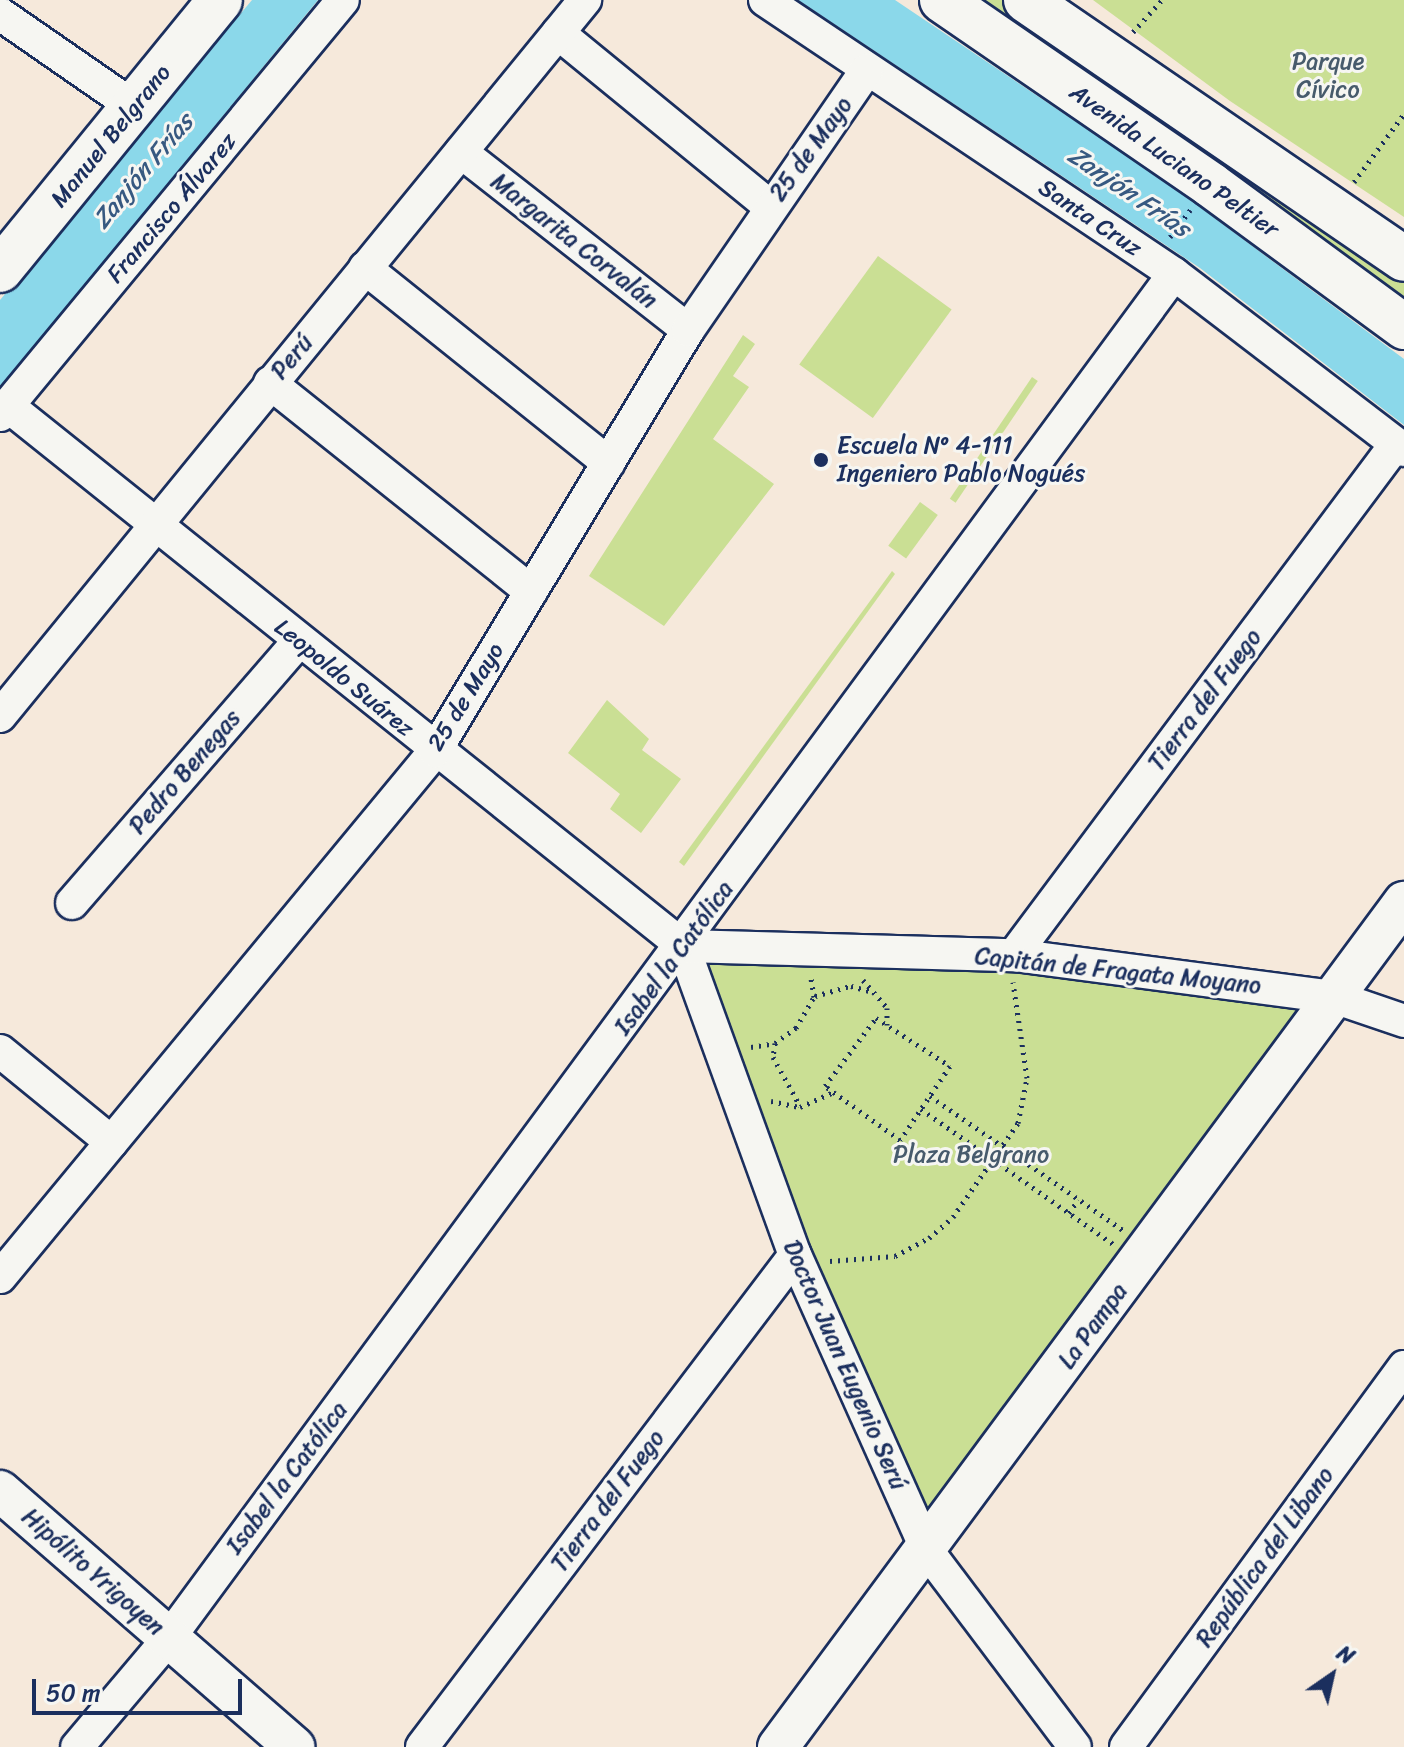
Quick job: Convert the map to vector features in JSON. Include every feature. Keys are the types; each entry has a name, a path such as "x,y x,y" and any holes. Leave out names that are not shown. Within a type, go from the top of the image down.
{"main road":[{"name":"Manuel Belgrano","path":"0,270 136,108 220,0"},
{"name":"Avenida Luciano Peltier","path":"942,0 1211,185 1404,327"},
{"name":"Avenida Luciano Peltier","path":"1026,0 1404,259"}],"street":[{"name":"Francisco Álvarez","path":"4,411 343,0"},
{"name":"Perú","path":"0,716 585,0"},
{"name":"Santa Cruz","path":"765,0 1174,274 1400,447"},
{"path":"0,14 136,108"},
{"path":"558,33 769,206"},
{"name":"25 de Mayo","path":"0,1277 435,751 688,330 769,206 867,70"},
{"name":"Margarita Corvalán","path":"461,152 688,330"},
{"path":"365,268 608,463"},
{"name":"Isabel la Católica","path":"77,1747 169,1638 683,946 1174,274"},
{"path":"270,383 531,591"},
{"name":"Leopoldo Suárez","path":"4,411 156,526 683,946"},
{"name":"Tierra del Fuego","path":"1012,963 1400,447"},
{"name":"Pedro Benegas","path":"72,903 299,641"},
{"name":"La Pampa","path":"778,1747 928,1552 1404,902"},
{"name":"Capitán de Fragata Moyano","path":"683,946 1012,963 1334,997 1404,1021"},
{"name":"Doctor Juan Eugenio Serú","path":"683,946 928,1552 1075,1747"},
{"path":"0,1051 111,1142"},
{"name":"Tierra del Fuego","path":"422,1747 809,1258"},
{"name":"República del Libano","path":"1126,1747 1404,1367"},
{"name":"Hipólito Yrigoyen","path":"0,1491 294,1747"}],"path":[{"path":"1132,33 1162,0"},
{"path":"1353,183 1404,114"},
{"path":"1165,244 1195,203"},
{"path":"809,1258 895,1256 929,1238 953,1217 993,1161 1027,1097 1021,1015 1012,963"},
{"path":"744,1047 775,1043 796,1028 814,997 807,965"},
{"path":"852,971 876,992 887,1008 887,1025"},
{"path":"814,997 851,986 876,992"},
{"path":"876,1018 950,1066 900,1140 833,1092 825,1086 876,1018"},
{"path":"775,1043 773,1057 800,1107"},
{"path":"762,1097 800,1107 833,1092"},
{"path":"930,1096 1127,1233"},
{"path":"921,1109 1116,1247"},
{"path":"1069,1213 1078,1200"}],"green space":[{"path":"951,0 1016,0 1404,267 1404,304"},
{"name":"Parque Cívico","path":"1093,0 1404,0 1404,217 1230,101"},
{"path":"878,256 952,309 873,418 799,364"},
{"path":"743,335 755,344 733,376 749,387 713,439 774,484 664,626 589,576"},
{"path":"1032,377 1038,381 956,503 950,499"},
{"path":"920,502 938,515 906,559 888,546"},
{"path":"892,571 895,574 684,866 679,862"},
{"path":"607,700 649,739 642,750 681,779 641,833 610,809 620,794 568,753"},
{"name":"Plaza Belgrano","path":"693,954 1013,963 1322,1003 930,1539 803,1261"}],"water":[{"name":"Zanjón Frías","path":"252,0 318,0 0,388 0,300"},
{"name":"Zanjón Frías","path":"798,0 895,0 1173,187 1404,359 1404,425 1200,268"}],"place":[{"name":"Escuela Nº 4-111 Ingeniero Pablo Nogués","path":"821,460"}]}
